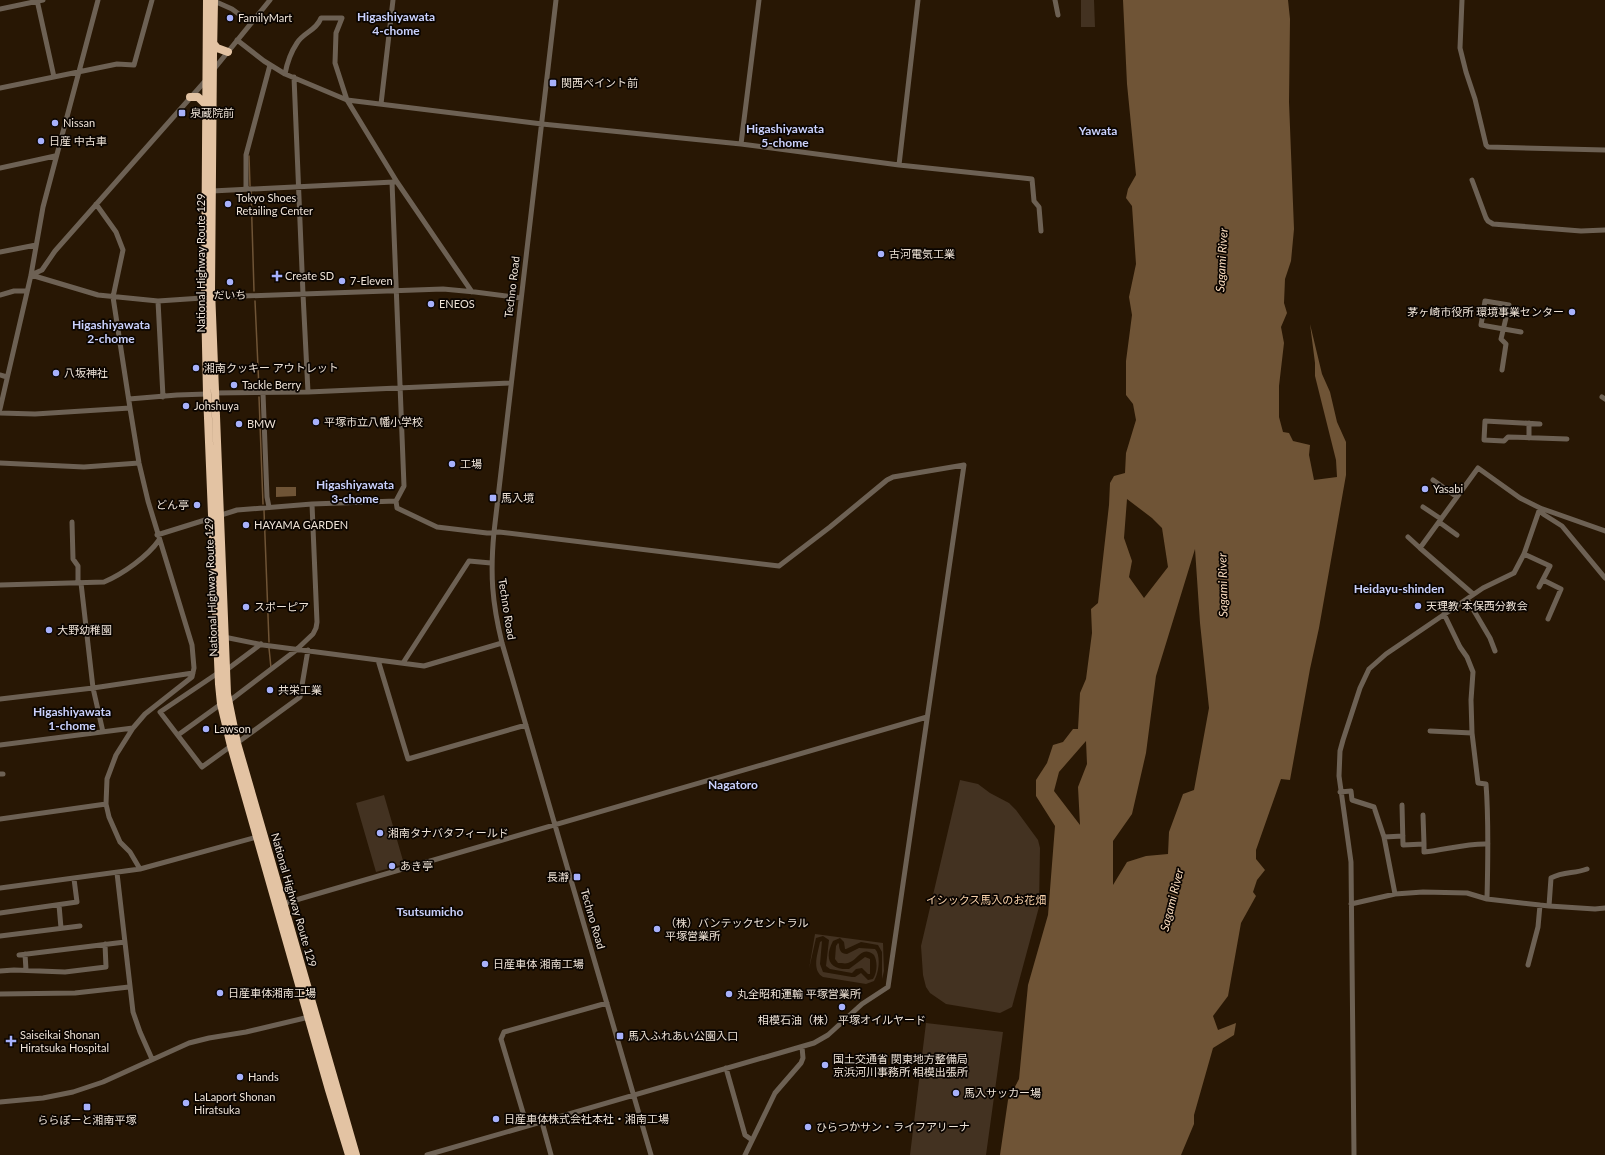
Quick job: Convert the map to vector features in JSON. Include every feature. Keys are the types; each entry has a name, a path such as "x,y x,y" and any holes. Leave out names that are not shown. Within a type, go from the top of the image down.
{"highway":[{"name":"National Highway Route 129","path":"208,298 212,190 212,0"},
{"name":"National Highway Route 129","path":"212,0 207,79 208,298 222,672 225,703 234,745 258,837 280,905"},
{"path":"213,43 217,48 228,52"},
{"path":"190,97 198,98 207,106"},
{"name":"National Highway Route 129","path":"216,516 224,637 222,672"},
{"name":"National Highway Route 129","path":"234,745 312,1016 349,1155"},
{"name":"National Highway Route 129","path":"312,1016 356,1155"}],"street":[{"path":"0,9 39,0 54,77"},
{"path":"0,409 31,275 43,207 55,156 98,0"},
{"path":"0,88 117,64 134,65 152,0"},
{"path":"212,0 232,9 251,23"},
{"path":"31,275 42,270 55,251 207,79 270,0"},
{"path":"381,104 393,0"},
{"name":"Techno Road","path":"556,0 510,383 491,563 492,590 502,643 651,1155"},
{"path":"741,144 759,0"},
{"path":"899,165 918,0"},
{"path":"1055,0 1058,15"},
{"path":"1462,0 1460,48 1475,99 1486,145 1488,147 1605,150"},
{"path":"285,74 288,62 297,42 318,26 321,18 342,18 336,33 335,63 347,100 395,182 472,292"},
{"path":"237,40 270,65 285,74 347,100 542,124 741,144 899,165 1032,180 1034,201 1039,207 1040,231"},
{"path":"246,188 246,155 270,65"},
{"path":"294,77 308,392"},
{"path":"0,168 55,156"},
{"path":"1472,180 1486,218 1493,224 1581,231 1605,230"},
{"path":"212,190 246,188 298,188 395,182"},
{"path":"395,182 396,290 404,486 396,501 397,508 437,527 487,533 499,532 779,566 830,527 887,480 964,465 888,987 862,1004 828,1035 814,1043 428,1155"},
{"path":"96,204 116,232 123,250 113,297 139,463 158,537 192,645 192,677 146,714 133,728 116,755 107,779 106,804 109,816 120,842 130,852 140,869"},
{"path":"0,252 36,245"},
{"path":"31,275 79,290 113,297 158,301 396,290 443,290 521,298"},
{"path":"0,295 14,291 27,291"},
{"path":"158,301 163,397"},
{"path":"1502,370 1506,344 1502,339 1504,329 1509,305 1486,301 1481,325 1504,329 1521,332"},
{"path":"0,375 8,377"},
{"path":"129,399 243,392 308,392 510,383"},
{"path":"263,393 267,497 269,507"},
{"path":"0,413 35,414 130,408"},
{"path":"1540,424 1485,421 1484,440 1504,441 1508,437 1567,439"},
{"path":"1529,423 1529,438"},
{"path":"0,463 84,467 139,463"},
{"path":"1420,548 1478,468 1520,498 1540,508 1605,532"},
{"path":"1433,480 1457,497"},
{"path":"0,585 104,582 111,579 146,555 153,549 158,537 237,510 312,504 396,501"},
{"path":"178,735 225,703 297,649 313,634 317,622 312,504"},
{"path":"1423,507 1456,535"},
{"path":"1354,1155 1350,857 1340,792 1340,751 1364,677 1376,661 1473,594 1512,575 1524,554 1540,508"},
{"path":"1540,508 1543,514 1562,526 1605,578"},
{"path":"72,522 73,560 78,566 93,688 102,732"},
{"path":"1408,537 1473,594"},
{"path":"1524,554 1550,566 1539,587"},
{"path":"403,663 469,561 491,563"},
{"path":"1543,580 1561,589 1548,619"},
{"path":"1467,599 1490,638 1495,651"},
{"path":"1444,614 1460,647 1467,657 1473,672 1471,700 1472,733 1478,783 1486,784 1488,844 1487,898"},
{"path":"224,637 261,644 424,666 502,643"},
{"path":"261,644 222,672 160,712 202,767 300,697 308,650"},
{"path":"378,660 408,759 526,725"},
{"path":"0,699 93,688 193,673"},
{"path":"280,905 927,717"},
{"path":"0,745 133,728"},
{"path":"1430,730 1472,733"},
{"path":"1340,792 1351,791 1352,800 1374,807 1384,837 1395,894"},
{"path":"0,819 106,804"},
{"path":"1402,806 1403,845 1424,844"},
{"path":"1423,815 1424,852 1488,844"},
{"path":"1384,837 1403,836"},
{"path":"0,888 140,869 258,837"},
{"path":"1549,906 1551,878 1562,873 1580,872 1587,869"},
{"path":"117,872 133,1012 152,1059"},
{"path":"0,913 77,902 74,879"},
{"path":"1351,904 1395,894 1423,892 1457,893 1549,906 1594,909 1605,908"},
{"path":"59,905 60,928"},
{"path":"1528,965 1538,927 1540,905"},
{"path":"0,936 80,926"},
{"path":"26,970 22,954 125,942"},
{"path":"0,971 26,970 65,972 106,967 105,944"},
{"path":"0,994 75,993 129,987"},
{"path":"527,1126 501,1039 502,1035 504,1032 607,1003"},
{"path":"0,1102 43,1098 79,1090 103,1082 152,1059 198,1040 246,1032 312,1016"},
{"path":"745,1155 775,1093 804,1058 802,1047"},
{"path":"726,1068 745,1135 752,1140"},
{"path":"542,1122 551,1155"}],"green space":[{"path":"1081,0 1094,0 1095,27 1081,27"},
{"name":"イシックス馬入のお花畑","path":"960,780 978,784 990,793 1009,803 1038,840 1040,848 1039,907 1012,1007 1000,1013 946,1004 930,993 926,987 923,975 921,946"},
{"name":"湘南タナバタフィールド","path":"384,795 404,864 376,872 356,803"},
{"path":"815,934 883,943 884,971 882,979 882,952 878,945 861,942 845,949 844,942 840,938 833,941 830,947 830,962 842,969 849,969 865,957 870,959 870,974 862,968 856,969 852,973 830,969 826,966 829,940 823,936 816,938 809,969"},
{"path":"822,941 820,964 823,972 852,977 855,977 861,973 868,980 873,979 875,974 876,964 874,955 870,952 863,952 848,963 838,963 835,959 836,946 838,943 841,951 847,954 859,948 875,949 878,955 879,964 874,981 866,984 823,977 819,974 816,961 820,942"},
{"name":"馬入サッカー場","path":"926,1023 1003,1032 986,1155 910,1155"}],"water":[{"name":"Sagami River","path":"1123,0 1288,0 1290,19 1289,102 1294,229 1291,261 1285,279 1284,303 1287,313 1281,327 1284,343 1279,386 1279,417 1283,432 1289,433 1293,441 1310,445 1309,455 1314,480 1337,477 1336,460 1315,376 1315,363 1310,324 1322,374 1330,392 1337,422 1346,442 1346,475 1290,780 1281,779 1256,850 1256,859 1265,870 1257,880 1253,892 1256,896 1241,923 1228,996 1213,1016 1218,1030 1236,1023 1234,1035 1213,1048 1194,1115 1194,1124 1181,1155 1000,1155 1008,1100 1019,1079 1028,985 1048,915 1055,826 1036,796 1036,780 1047,763 1053,745 1063,742 1073,729 1078,729 1080,693 1086,679 1092,633 1091,609 1098,603 1110,483 1114,476 1125,473 1126,453 1136,420 1133,404 1126,395 1126,361 1132,315 1129,297 1136,264 1132,206 1126,198 1128,189 1136,175 1127,84","holes":["1127,499 1152,518 1162,528 1168,567 1144,598 1129,577 1132,561 1124,538","1195,549 1200,623 1209,708 1194,790 1183,794 1169,832 1168,854 1146,856 1127,862 1113,885 1113,841 1132,814 1146,753 1156,676","1086,741 1087,764 1078,787 1080,825 1054,791 1059,772"]},
{"path":"276,487 296,487 296,496 276,497"}],"waterway":[{"path":"249,156 250,186"},
{"path":"251,191 254,291"},
{"path":"255,301 259,389"},
{"path":"259,397 263,504"},
{"path":"264,510 269,642"},
{"path":"269,648 271,668"}],"place":[{"name":"FamilyMart","path":"230,18"},
{"name":"関西ペイント前","path":"553,83"},
{"name":"泉蔵院前","path":"182,113"},
{"name":"Nissan","path":"55,123"},
{"name":"日産 中古車","path":"41,141"},
{"name":"Tokyo Shoes Retailing Center","path":"228,204"},
{"name":"古河電気工業","path":"881,254"},
{"name":"Create SD","path":"277,276"},
{"name":"7-Eleven","path":"342,281"},
{"name":"だいち","path":"230,282"},
{"name":"ENEOS","path":"431,304"},
{"name":"茅ヶ崎市役所 環境事業センター","path":"1572,312"},
{"name":"湘南クッキー アウトレット","path":"196,368"},
{"name":"八坂神社","path":"56,373"},
{"name":"Tackle Berry","path":"234,385"},
{"name":"Johshuya","path":"186,406"},
{"name":"平塚市立八幡小学校","path":"316,422"},
{"name":"BMW","path":"239,424"},
{"name":"工場","path":"452,464"},
{"name":"Yasabi","path":"1425,489"},
{"name":"馬入境","path":"493,498"},
{"name":"どん亭","path":"197,505"},
{"name":"HAYAMA GARDEN","path":"246,525"},
{"name":"天理教 本保西分教会","path":"1418,606"},
{"name":"スポーピア","path":"246,607"},
{"name":"大野幼稚園","path":"49,630"},
{"name":"共栄工業","path":"270,690"},
{"name":"Lawson","path":"206,729"},
{"name":"湘南タナバタフィールド","path":"380,833"},
{"name":"あき亭","path":"392,866"},
{"name":"長瀞","path":"577,877"},
{"name":"（株）バンテックセントラル 平塚営業所","path":"657,929"},
{"name":"日産車体 湘南工場","path":"485,964"},
{"name":"日産車体湘南工場","path":"220,993"},
{"name":"丸全昭和運輸 平塚営業所","path":"729,994"},
{"name":"相模石油（株） 平塚オイルヤード","path":"842,1007"},
{"name":"馬入ふれあい公園入口","path":"620,1036"},
{"name":"Saiseikai Shonan Hiratsuka Hospital","path":"11,1041"},
{"name":"国土交通省 関東地方整備局 京浜河川事務所 相模出張所","path":"825,1065"},
{"name":"Hands","path":"240,1077"},
{"name":"馬入サッカー場","path":"956,1093"},
{"name":"LaLaport Shonan Hiratsuka","path":"186,1103"},
{"name":"ららぽーと湘南平塚","path":"87,1107"},
{"name":"日産車体株式会社本社・湘南工場","path":"496,1119"},
{"name":"ひらつかサン・ライフアリーナ","path":"808,1127"}],"district":[{"name":"Higashiyawata 4-chome","path":"396,24"},
{"name":"Yawata","path":"1098,131"},
{"name":"Higashiyawata 5-chome","path":"785,136"},
{"name":"Higashiyawata 2-chome","path":"111,332"},
{"name":"Higashiyawata 3-chome","path":"355,492"},
{"name":"Heidayu-shinden","path":"1399,589"},
{"name":"Higashiyawata 1-chome","path":"72,719"},
{"name":"Nagatoro","path":"733,785"},
{"name":"Tsutsumicho","path":"430,912"}]}
